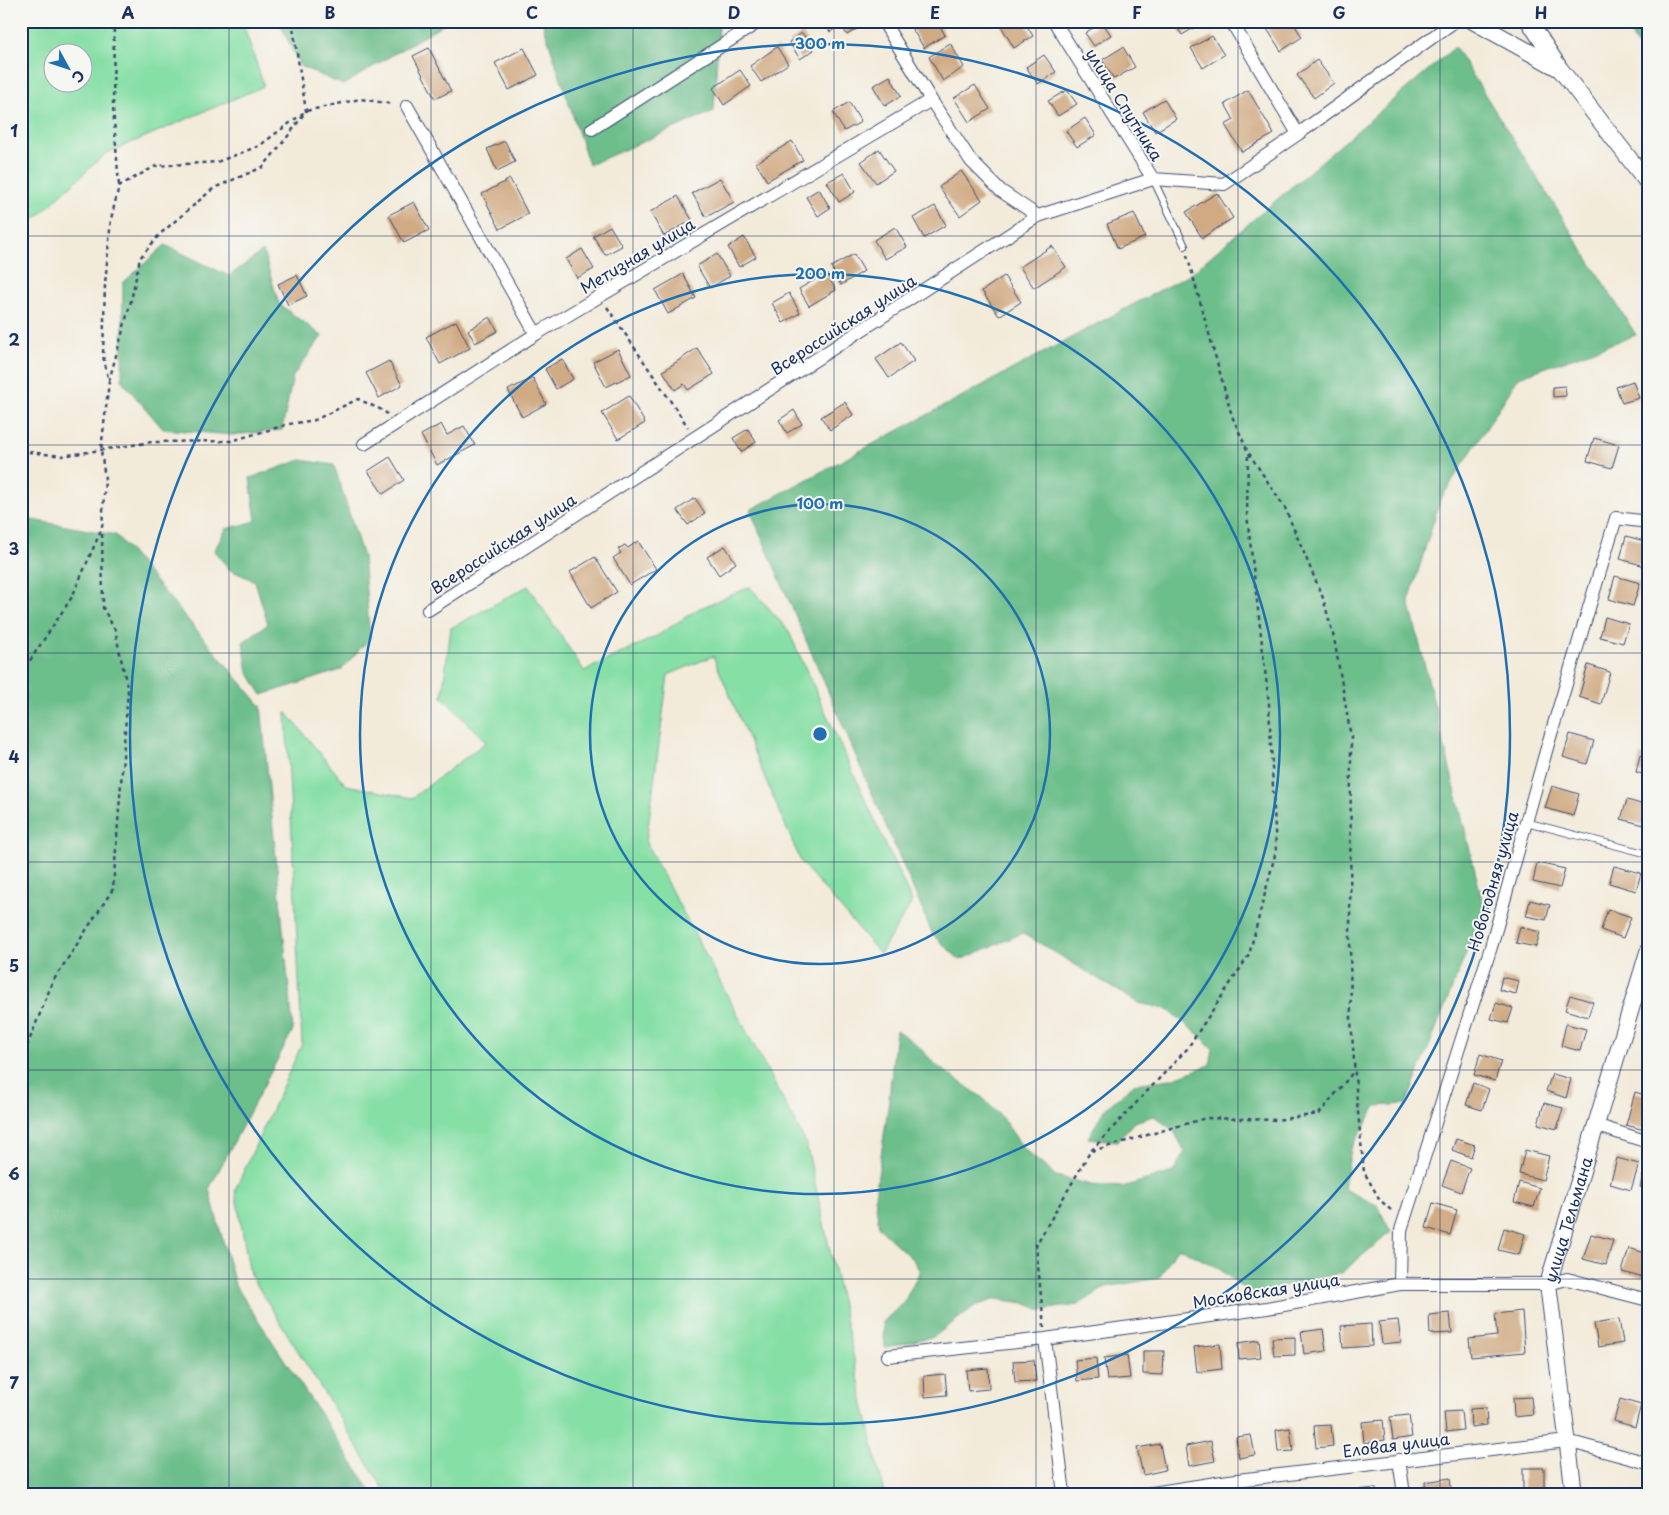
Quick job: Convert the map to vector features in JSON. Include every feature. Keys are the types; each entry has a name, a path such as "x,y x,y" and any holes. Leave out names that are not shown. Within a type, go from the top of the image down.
{"street":[{"path":"592,129 760,21"},
{"path":"883,21 930,100 971,161 1001,191 1038,216"},
{"name":"улица Спутника","path":"1054,21 1153,179"},
{"path":"1231,21 1298,134"},
{"name":"Всероссийская улица","path":"428,610 1038,216 1153,179 1224,184 1298,134 1455,21"},
{"path":"1473,21 1560,69"},
{"path":"1529,21 1560,69 1648,183"},
{"name":"Метизная улица","path":"364,444 536,334 930,100"},
{"path":"407,106 536,334"},
{"name":"Новогодняя улица","path":"1400,1284 1401,1230 1491,947 1616,518 1648,522"},
{"name":"улица Тельмана","path":"1574,1494 1548,1284 1648,952"},
{"path":"1595,1124 1648,1142"},
{"name":"Московская улица","path":"888,1356 1045,1338 1267,1308 1400,1284 1548,1284 1567,1279 1648,1300"},
{"path":"1045,1338 1064,1494"},
{"name":"Еловая улица","path":"1146,1494 1229,1481 1567,1441 1648,1463"},
{"path":"1399,1460 1404,1494"},
{"path":"1229,1481 1231,1494"}],"lane":[{"path":"1153,179 1185,246"},
{"path":"1526,822 1648,854"}],"path":[{"path":"109,382 103,356 105,284 111,219 119,186 113,107 114,21"},
{"path":"21,1061 52,981 113,889 128,692 115,630 102,608 102,528 105,479 100,450 109,382 131,301 140,258 160,234 214,188 263,166 306,111 292,21"},
{"path":"119,186 156,166 217,162 259,146 306,111 360,99 407,106"},
{"path":"1185,246 1232,416 1248,452 1285,508 1323,598 1334,638 1351,737 1351,1020 1364,1172 1380,1200 1404,1222"},
{"path":"599,296 696,438"},
{"path":"21,450 62,456 152,442 231,441 289,424 315,420 358,399 384,412 395,425"},
{"path":"1045,1338 1036,1246 1090,1152 1187,1049 1249,955 1276,851 1269,704 1247,515 1248,452"},
{"path":"21,674 72,597 102,528"},
{"path":"1090,1152 1206,1118 1276,1120 1319,1114 1354,1070"}],"green space":[{"path":"21,21 242,21 264,86 105,154 21,232"},
{"path":"279,21 448,21 343,85 300,66"},
{"path":"542,21 719,21 714,111 589,165"},
{"path":"1623,21 1648,21 1648,64"},
{"path":"1455,47 1636,335 1519,377 1440,500 1409,601 1484,908 1406,1104 1376,1106 1351,1149 1344,1189 1377,1205 1391,1232 1341,1273 1251,1294 1218,1268 1178,1247 1159,1278 1106,1287 1078,1305 1041,1310 1025,1303 996,1299 975,1306 935,1336 885,1348 883,1322 904,1302 920,1271 913,1260 879,1228 875,1196 888,1108 896,1030 916,1044 937,1066 983,1098 1003,1119 1024,1149 1056,1176 1091,1185 1122,1187 1173,1172 1185,1152 1174,1131 1154,1116 1134,1122 1117,1141 1088,1138 1104,1110 1134,1084 1171,1079 1210,1065 1213,1049 1167,1009 1138,1003 1023,933 960,960 933,935 750,510 1190,274"},
{"path":"165,245 229,276 263,251 279,304 322,336 293,376 282,430 232,435 163,429 122,381 123,283"},
{"path":"301,460 334,465 363,557 370,638 341,670 262,695 248,672 243,642 268,624 255,581 230,570 214,551 226,529 256,521 250,478"},
{"path":"21,518 116,535 261,706 293,1030 209,1189 235,1285 373,1494 21,1494"},
{"path":"528,586 584,671 657,636 698,609 750,587 788,630 912,902 880,954 801,862 713,656 668,675 646,843 806,1143 884,1494 387,1494 250,1274 235,1190 302,1044 286,712 346,785 412,798 486,742 442,697 451,628"}],"building":[{"path":"823,21 857,21 860,27 847,35 841,25 830,32"},
{"path":"913,21 937,21 945,35 924,48 909,24"},
{"path":"1009,21 1024,21 1033,36 1014,48 1001,26"},
{"path":"1173,21 1201,21 1202,23 1182,35"},
{"path":"1262,21 1292,21 1302,37 1281,51"},
{"path":"1102,22 1111,35 1094,46 1085,33"},
{"path":"802,33 814,50 800,59 789,42"},
{"path":"1212,36 1224,55 1203,68 1191,48"},
{"path":"950,43 964,67 943,81 929,57"},
{"path":"777,47 788,64 761,82 750,66"},
{"path":"1123,47 1135,67 1114,79 1102,60"},
{"path":"429,48 451,91 435,99 413,56"},
{"path":"524,48 538,75 509,90 495,63"},
{"path":"1044,55 1056,72 1038,84 1026,67"},
{"path":"1317,60 1334,83 1314,98 1297,75"},
{"path":"740,70 751,86 724,105 713,88"},
{"path":"890,76 901,96 885,106 873,86"},
{"path":"975,85 990,109 969,122 954,98"},
{"path":"1067,90 1077,104 1058,116 1048,101"},
{"path":"1248,90 1274,134 1242,152 1225,125 1234,120 1225,104"},
{"path":"1164,99 1176,119 1155,132 1143,112"},
{"path":"849,102 861,122 844,131 833,112"},
{"path":"1085,118 1096,135 1077,147 1066,131"},
{"path":"505,141 515,162 497,171 487,149"},
{"path":"792,141 803,160 767,181 756,163"},
{"path":"879,149 894,171 876,183 861,162"},
{"path":"961,171 982,200 960,216 939,187"},
{"path":"844,173 855,192 839,202 827,182"},
{"path":"720,178 734,202 706,217 692,193"},
{"path":"510,179 528,214 500,229 482,194"},
{"path":"819,189 830,208 818,216 806,197"},
{"path":"1217,193 1233,218 1202,238 1186,212"},
{"path":"678,196 692,220 664,236 650,212"},
{"path":"414,202 429,230 404,243 389,215"},
{"path":"935,206 946,225 924,238 913,218"},
{"path":"1134,213 1145,237 1118,249 1107,224"},
{"path":"610,226 622,246 605,255 593,236"},
{"path":"895,227 907,247 885,259 874,240"},
{"path":"744,237 756,257 739,267 728,247"},
{"path":"1052,246 1066,267 1034,288 1020,267"},
{"path":"582,249 594,269 577,278 566,259"},
{"path":"717,254 730,276 710,288 697,266"},
{"path":"854,254 864,271 841,285 831,267"},
{"path":"826,273 836,290 809,306 799,289"},
{"path":"683,274 696,298 668,314 655,290"},
{"path":"297,275 307,296 288,305 278,284"},
{"path":"1004,276 1021,302 999,316 982,291"},
{"path":"789,293 800,313 783,323 772,303"},
{"path":"490,317 498,331 475,343 468,330"},
{"path":"456,321 470,348 440,364 426,337"},
{"path":"901,342 914,361 889,378 876,359"},
{"path":"697,348 714,374 688,390 684,384 675,390 663,371"},
{"path":"618,349 631,375 606,387 593,362"},
{"path":"562,359 573,379 556,389 545,369"},
{"path":"389,361 402,385 379,398 366,373"},
{"path":"533,378 546,404 522,417 508,390"},
{"path":"1633,381 1639,398 1622,403 1616,387"},
{"path":"1565,386 1566,396 1553,397 1553,387"},
{"path":"629,396 645,423 618,439 602,413"},
{"path":"845,402 853,415 830,430 821,417"},
{"path":"794,410 802,424 787,433 779,420"},
{"path":"441,424 447,435 464,426 475,445 437,465 421,435"},
{"path":"748,429 756,442 741,452 733,438"},
{"path":"1594,438 1619,445 1612,468 1587,461"},
{"path":"390,457 404,480 383,494 368,471"},
{"path":"695,498 705,513 688,525 677,510"},
{"path":"1626,536 1648,542 1648,555 1645,566 1620,559"},
{"path":"638,541 656,569 630,585 613,558 621,553 618,549 625,545 628,548"},
{"path":"725,546 736,563 719,575 707,557"},
{"path":"595,557 617,592 591,608 570,572"},
{"path":"1615,576 1640,583 1633,606 1609,599"},
{"path":"1605,617 1629,624 1623,643 1600,637"},
{"path":"1588,665 1610,672 1601,704 1579,697"},
{"path":"1570,734 1594,741 1587,764 1563,757"},
{"path":"1640,755 1648,757 1648,776 1636,772"},
{"path":"1552,786 1579,794 1573,816 1545,808"},
{"path":"1627,800 1648,806 1644,825 1621,819"},
{"path":"1537,863 1565,869 1560,888 1533,882"},
{"path":"1614,866 1641,873 1636,891 1609,883"},
{"path":"1530,900 1550,905 1546,920 1526,916"},
{"path":"1608,909 1631,917 1623,938 1601,930"},
{"path":"1520,927 1540,932 1536,947 1516,943"},
{"path":"1502,977 1519,981 1516,994 1499,990"},
{"path":"1570,995 1593,1002 1588,1017 1565,1010"},
{"path":"1496,1003 1513,1008 1508,1023 1491,1019"},
{"path":"1566,1024 1586,1029 1580,1051 1561,1046"},
{"path":"1480,1054 1501,1061 1495,1081 1474,1075"},
{"path":"1552,1074 1571,1079 1566,1098 1546,1091"},
{"path":"1473,1083 1489,1089 1482,1110 1466,1105"},
{"path":"1635,1092 1648,1096 1648,1131 1626,1125"},
{"path":"1544,1103 1563,1108 1557,1129 1538,1124"},
{"path":"1456,1139 1475,1145 1471,1157 1452,1150"},
{"path":"1525,1150 1549,1156 1543,1180 1519,1174"},
{"path":"1617,1158 1639,1164 1631,1190 1610,1184"},
{"path":"1451,1161 1470,1168 1461,1192 1442,1185"},
{"path":"1646,1164 1648,1165 1648,1190 1640,1187"},
{"path":"1519,1182 1540,1188 1534,1207 1514,1202"},
{"path":"1433,1203 1457,1210 1450,1235 1426,1228"},
{"path":"1504,1228 1525,1234 1519,1255 1498,1250"},
{"path":"1591,1234 1613,1240 1606,1265 1583,1259"},
{"path":"1629,1248 1648,1254 1648,1264 1644,1278 1622,1272"},
{"path":"1522,1311 1525,1352 1471,1357 1469,1339 1497,1336 1495,1314"},
{"path":"1450,1313 1452,1333 1430,1334 1429,1315"},
{"path":"1619,1319 1623,1343 1598,1347 1594,1323"},
{"path":"1398,1320 1401,1342 1382,1344 1379,1322"},
{"path":"1371,1324 1372,1346 1343,1348 1341,1326"},
{"path":"1323,1329 1326,1351 1304,1354 1301,1332"},
{"path":"1295,1337 1295,1355 1274,1356 1272,1338"},
{"path":"1259,1340 1261,1357 1239,1359 1238,1343"},
{"path":"1220,1344 1222,1369 1197,1372 1194,1347"},
{"path":"1143,1351 1164,1351 1163,1375 1143,1374"},
{"path":"1127,1355 1130,1378 1107,1380 1104,1358"},
{"path":"1096,1358 1098,1379 1077,1381 1075,1360"},
{"path":"1034,1360 1036,1381 1015,1382 1013,1361"},
{"path":"988,1368 989,1389 968,1391 966,1370"},
{"path":"945,1374 947,1395 925,1397 924,1376"},
{"path":"1531,1397 1533,1415 1514,1417 1513,1398"},
{"path":"1620,1399 1641,1405 1635,1427 1614,1421"},
{"path":"1486,1408 1487,1425 1471,1427 1470,1409"},
{"path":"1461,1411 1463,1430 1446,1432 1444,1412"},
{"path":"1409,1415 1412,1437 1393,1440 1390,1417"},
{"path":"1383,1420 1385,1440 1364,1443 1362,1422"},
{"path":"1331,1425 1333,1446 1316,1448 1314,1426"},
{"path":"1290,1428 1293,1451 1278,1452 1276,1430"},
{"path":"1251,1435 1255,1455 1239,1458 1236,1437"},
{"path":"1211,1441 1215,1461 1189,1466 1186,1446"},
{"path":"1160,1444 1165,1470 1143,1475 1137,1448"},
{"path":"1523,1468 1544,1468 1544,1494 1523,1494"},
{"path":"1450,1478 1452,1494 1426,1494 1425,1482"},
{"path":"1376,1488 1377,1494 1347,1494 1347,1491"}]}
